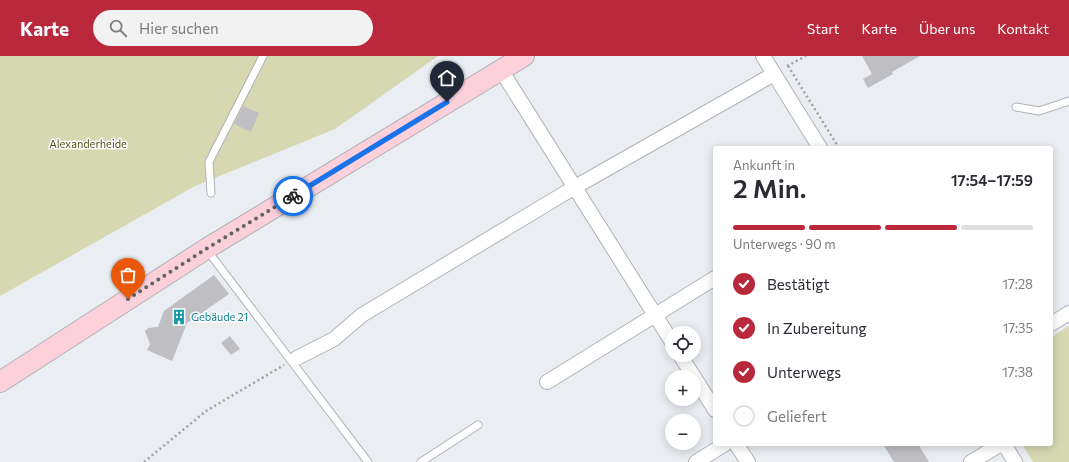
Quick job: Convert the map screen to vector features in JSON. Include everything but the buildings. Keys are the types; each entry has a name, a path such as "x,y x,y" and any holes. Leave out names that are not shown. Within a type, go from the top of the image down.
{"street":[{"path":"0,382 206,249 524,56"},
{"path":"763,56 819,146"},
{"path":"501,70 665,331"},
{"path":"297,358 334,339 362,315 575,187 774,74"},
{"path":"547,382 654,314 713,279"},
{"path":"1053,323 1069,313"},
{"path":"684,362 713,407"},
{"path":"696,462 722,446"},
{"path":"737,446 748,462"},
{"path":"971,462 999,446"},
{"path":"1004,446 1014,462"}],"lane":[{"path":"211,193 209,162 263,56"},
{"path":"1016,107 1039,111 1069,101"},
{"path":"206,249 368,462"},
{"path":"421,462 478,425"}],"path":[{"path":"774,74 806,56"},
{"path":"788,66 838,146"},
{"path":"144,462 206,410 297,358"}],"green space":[{"name":"Alexanderheide","path":"0,56 438,56 335,129 195,186 0,296"},
{"path":"1069,326 1069,462 1033,462 1023,446 1053,446 1053,336"}],"way so far":[{"path":"128,299 293,196"}],"place":[{"name":"Gebäude 21","path":"179,317"}],"route":[{"path":"293,196 447,102"}]}
